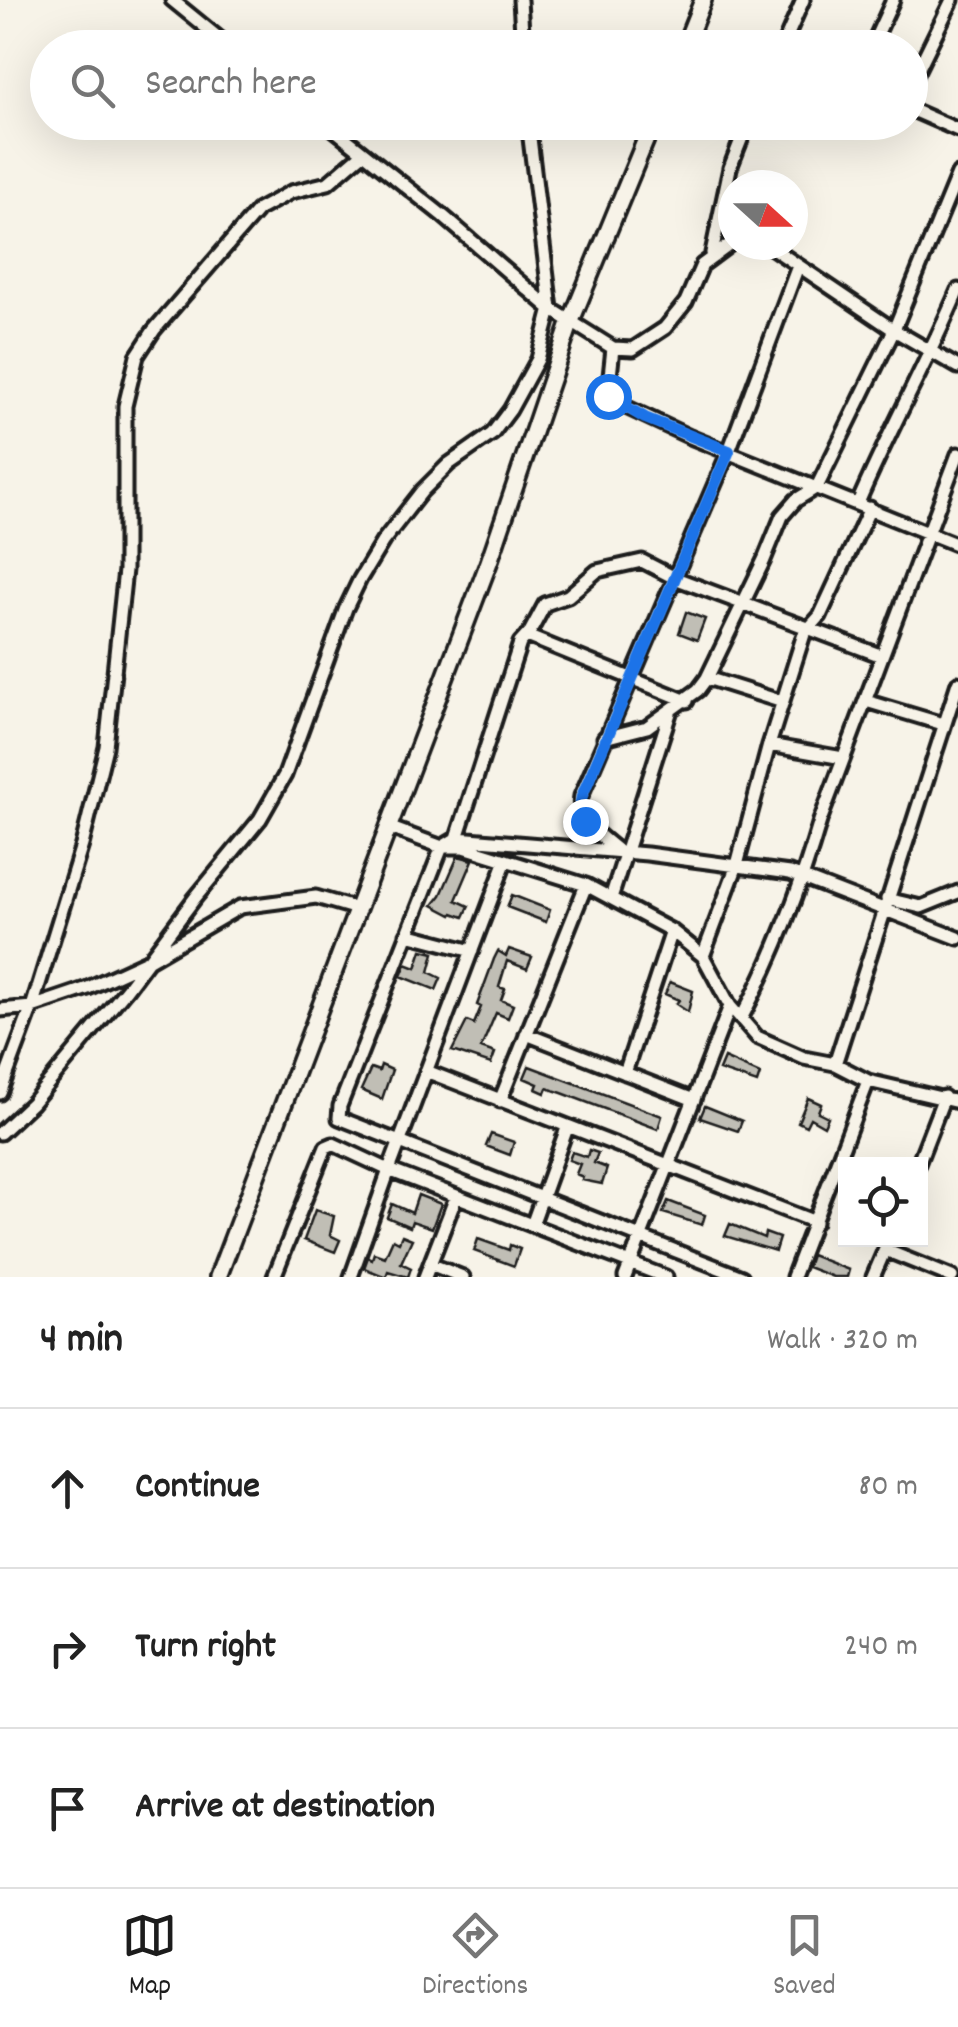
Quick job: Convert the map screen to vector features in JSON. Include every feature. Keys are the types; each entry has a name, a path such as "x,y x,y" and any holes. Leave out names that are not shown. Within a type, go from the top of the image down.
{"main road":[{"path":"692,30 704,0"},
{"path":"218,1277 489,562 571,321 646,140"}],"street":[{"path":"172,0 208,30"},
{"path":"520,0 522,30"},
{"path":"790,30 803,0"},
{"path":"878,30 892,0"},
{"path":"928,49 952,0"},
{"path":"928,117 958,130"},
{"path":"347,140 552,309 613,348 633,349 665,328 686,302 696,276 718,252"},
{"path":"0,1133 32,1103 241,844 274,795 296,750 346,608 368,566 422,490 449,464 492,434 538,360 552,309 530,140"},
{"path":"711,256 730,168 741,140"},
{"path":"0,1093 32,1007 82,845 106,748 125,570 125,406 137,356 154,330 258,210 291,192 328,182 363,153"},
{"path":"604,738 647,727 687,701 707,678 782,516 796,500 817,487 894,330 958,174"},
{"path":"789,260 958,368"},
{"path":"623,852 585,821 580,806 604,738 729,451 798,266"},
{"path":"703,956 737,866 769,745 808,628 820,616 835,585 864,506 958,290"},
{"path":"613,348 608,388 613,401 645,418 958,544"},
{"path":"741,1019 768,968 804,877 843,758 958,456"},
{"path":"458,838 520,643 544,604 568,596 597,571 637,560 882,656"},
{"path":"526,636 687,701"},
{"path":"707,678 782,702"},
{"path":"836,1064 958,682"},
{"path":"866,701 942,724"},
{"path":"611,898 670,713"},
{"path":"769,745 843,758"},
{"path":"388,827 442,847 464,847 586,885 672,930 703,956 730,1006 758,1036 804,1058 836,1064 868,1081 958,1102"},
{"path":"742,1277 342,1121 337,1115 442,847 458,838 623,852 804,877 885,904 958,938"},
{"path":"351,1277 506,860"},
{"path":"500,1101 586,885"},
{"path":"885,904 922,907 958,892"},
{"path":"0,1010 32,1007 88,988 148,960 240,906 316,897 357,909"},
{"path":"625,1073 672,930"},
{"path":"407,934 472,950"},
{"path":"625,1277 730,1006"},
{"path":"526,1034 694,1100"},
{"path":"426,1071 815,1222"},
{"path":"793,1277 868,1081"},
{"path":"921,1157 944,1097"},
{"path":"532,1225 567,1128"},
{"path":"274,1277 326,1147 333,1144 456,1197 666,1277"},
{"path":"425,1277 456,1197"},
{"path":"874,1277 886,1247"},
{"path":"891,1247 952,1277"},
{"path":"430,1264 463,1277"}],"building":[{"path":"686,612 705,619 697,640 679,633"},
{"path":"458,856 473,860 456,900 469,906 464,917 433,905"},
{"path":"512,895 550,910 546,922 507,907"},
{"path":"509,949 532,957 527,969 507,961 499,987 505,989 501,1000 513,1005 508,1018 496,1013 481,1048 495,1053 491,1064 452,1051 467,1021 474,1024 481,1007 477,1005 498,951 506,956"},
{"path":"422,950 434,953 429,972 441,978 436,990 401,976 406,964 416,968"},
{"path":"670,982 693,991 688,1012 676,1004 679,1000 665,994"},
{"path":"724,1058 760,1074 757,1083 719,1070"},
{"path":"381,1065 392,1070 382,1099 361,1090 371,1068 379,1071"},
{"path":"529,1066 662,1116 658,1129 547,1088 545,1093 536,1089 538,1084 524,1078"},
{"path":"808,1098 821,1104 818,1112 828,1117 824,1126 810,1118 806,1126 798,1122"},
{"path":"705,1106 742,1121 738,1131 700,1118"},
{"path":"491,1134 514,1142 510,1155 486,1146"},
{"path":"589,1150 598,1153 594,1163 607,1168 602,1184 582,1180 576,1174 580,1164 569,1160 572,1152 587,1157"},
{"path":"418,1195 441,1204 432,1228 412,1221 410,1227 387,1217 392,1204 412,1213"},
{"path":"668,1201 705,1215 702,1225 663,1213"},
{"path":"315,1210 334,1216 330,1235 340,1240 335,1252 304,1240"},
{"path":"730,1224 764,1238 765,1233 779,1238 775,1251 725,1236"},
{"path":"402,1235 412,1239 401,1263 411,1268 408,1277 388,1271 386,1277 364,1268 368,1257 372,1259 374,1253 385,1257 393,1239 399,1242"},
{"path":"478,1239 509,1250 510,1245 520,1249 514,1266 474,1251"},
{"path":"811,1255 849,1270 847,1277 833,1277 807,1267"}],"route":[{"path":"585,821 580,811 582,796 604,738 729,451 645,418 608,396"}]}
